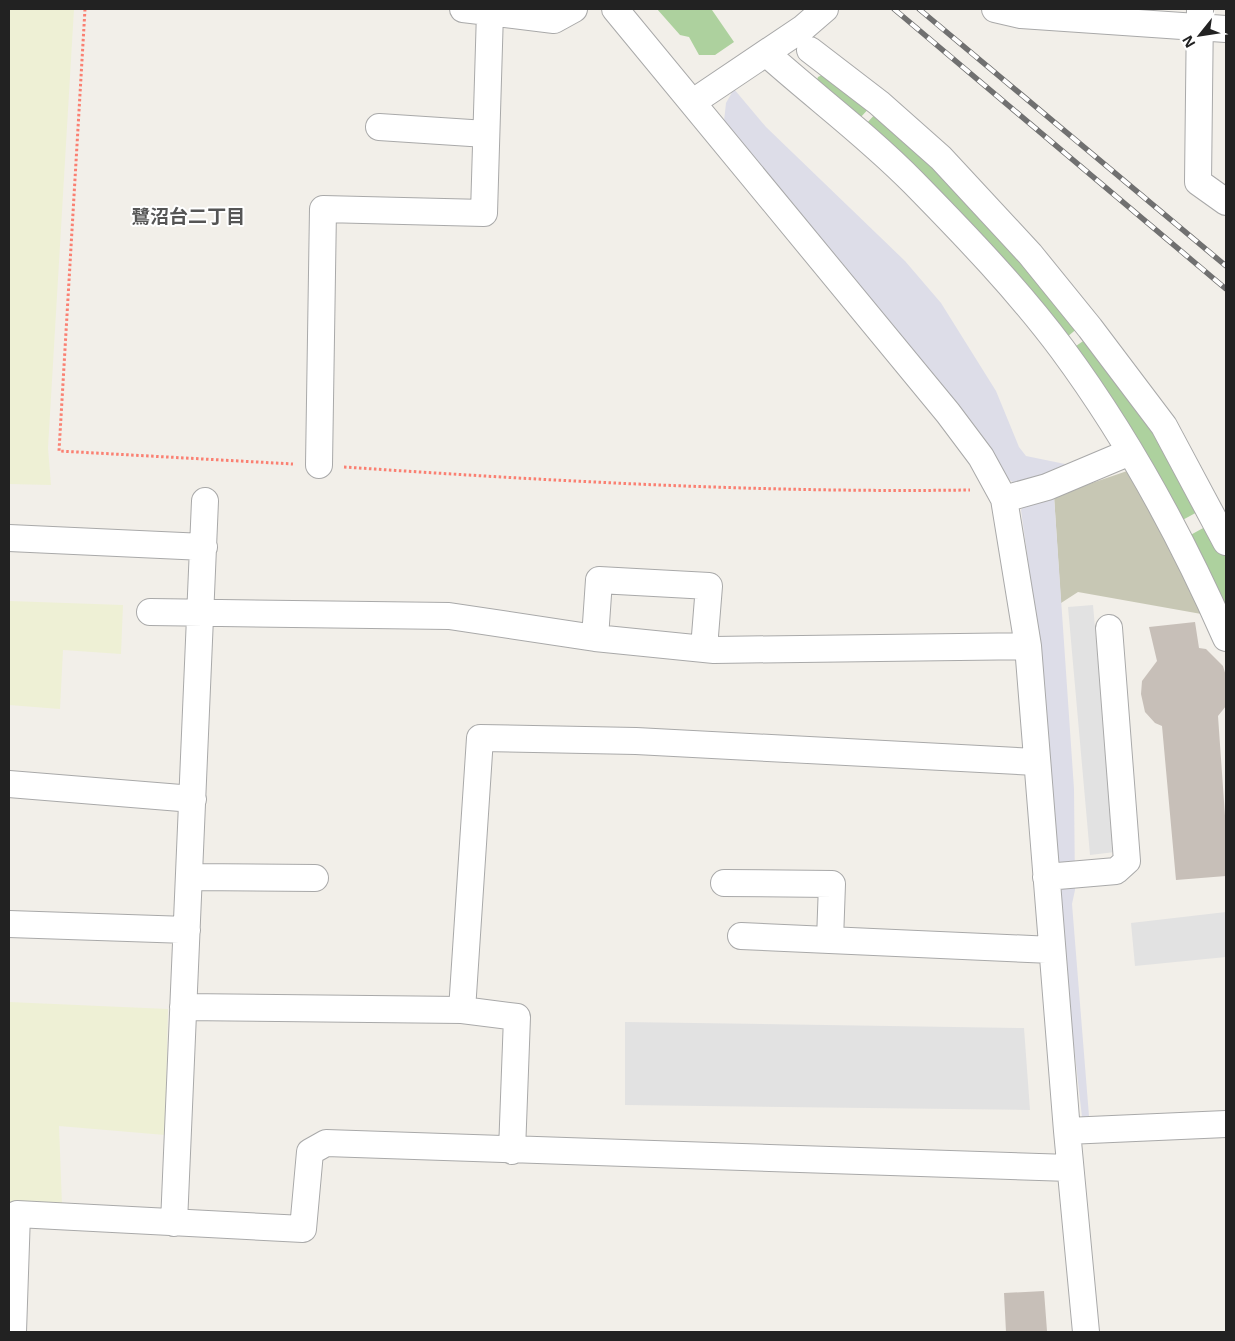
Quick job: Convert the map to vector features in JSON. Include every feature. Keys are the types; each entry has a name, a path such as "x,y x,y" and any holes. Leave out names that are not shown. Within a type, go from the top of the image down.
{"street":[{"path":"463,9 554,20 574,9"},
{"path":"615,9 948,413 981,456 1002,494 1028,646 1070,1168 1086,1332"},
{"path":"995,9 1021,15 1200,18 1226,29"},
{"path":"693,102 766,53 824,10"},
{"path":"319,465 323,209 484,213 490,12"},
{"path":"1200,18 1198,182 1226,202"},
{"path":"766,53 857,129 913,182 1002,276 1062,349 1130,452 1175,535 1226,638"},
{"path":"797,80 816,55 879,103 941,158 1030,254 1090,328 1164,426 1220,516 1226,542"},
{"path":"857,129 879,103"},
{"path":"379,127 486,134"},
{"path":"1062,349 1090,328"},
{"path":"1002,494 1048,487 1130,452"},
{"path":"174,1223 205,501"},
{"path":"1175,535 1220,516"},
{"path":"9,538 204,547"},
{"path":"595,638 599,580 709,586 704,648"},
{"path":"150,612 449,616 595,638 704,648 1028,646"},
{"path":"1046,877 1116,871 1126,861 1109,628"},
{"path":"462,1010 480,738 636,741 1036,762"},
{"path":"9,784 193,799"},
{"path":"189,877 315,878"},
{"path":"724,883 832,884 830,940"},
{"path":"9,924 187,930"},
{"path":"741,936 1052,950"},
{"path":"183,1007 462,1010 517,1017 512,1151"},
{"path":"1067,1131 1226,1124"},
{"path":"13,1332 17,1214 303,1229 310,1152 326,1143 512,1151 1070,1168"}],"path":[{"path":"85,9 59,451 469,475 858,492 1002,494"}],"shaded area":[{"path":"9,9 74,9 48,448 51,485 9,484"},
{"path":"734,89 766,127 905,261 941,303 996,391 1019,447 1026,456 1070,465 1017,485 1008,479 991,450 957,404 724,121 726,103"},
{"path":"1130,470 1207,615 1078,592 1061,603 1054,496"},
{"path":"1054,496 1074,789 1075,890 1072,904 1089,1116 1082,1117 1058,908 1039,642 1021,510 1024,504"},
{"path":"9,601 123,605 121,654 63,650 60,709 9,705"},
{"path":"1093,605 1115,852 1090,855 1068,607"},
{"path":"1226,912 1226,957 1135,966 1131,923"},
{"path":"9,1002 168,1009 165,1135 59,1126 62,1205 9,1207"},
{"path":"625,1022 1024,1028 1030,1110 625,1105"}],"green space":[{"path":"657,9 714,9 712,10 734,42 715,55 699,55 689,37 680,35"},
{"path":"826,73 872,105 860,118 816,82 818,77"},
{"path":"878,111 936,162 1080,326 1066,338 866,124"},
{"path":"1089,337 1128,385 1201,510 1177,523 1076,346"},
{"path":"1205,527 1213,530 1226,555 1226,618 1185,538"}],"building":[{"path":"1195,622 1199,648 1206,649 1223,666 1226,676 1226,706 1218,716 1226,830 1226,876 1176,880 1162,726 1155,723 1145,712 1141,694 1142,681 1157,661 1149,627"},
{"path":"1044,1291 1047,1331 1006,1332 1004,1293"}],"railway":[{"path":"894,9 1226,289"},
{"path":"919,9 1226,266"}],"district":[{"name":"鷺沼台二丁目","path":"188,216"}]}
